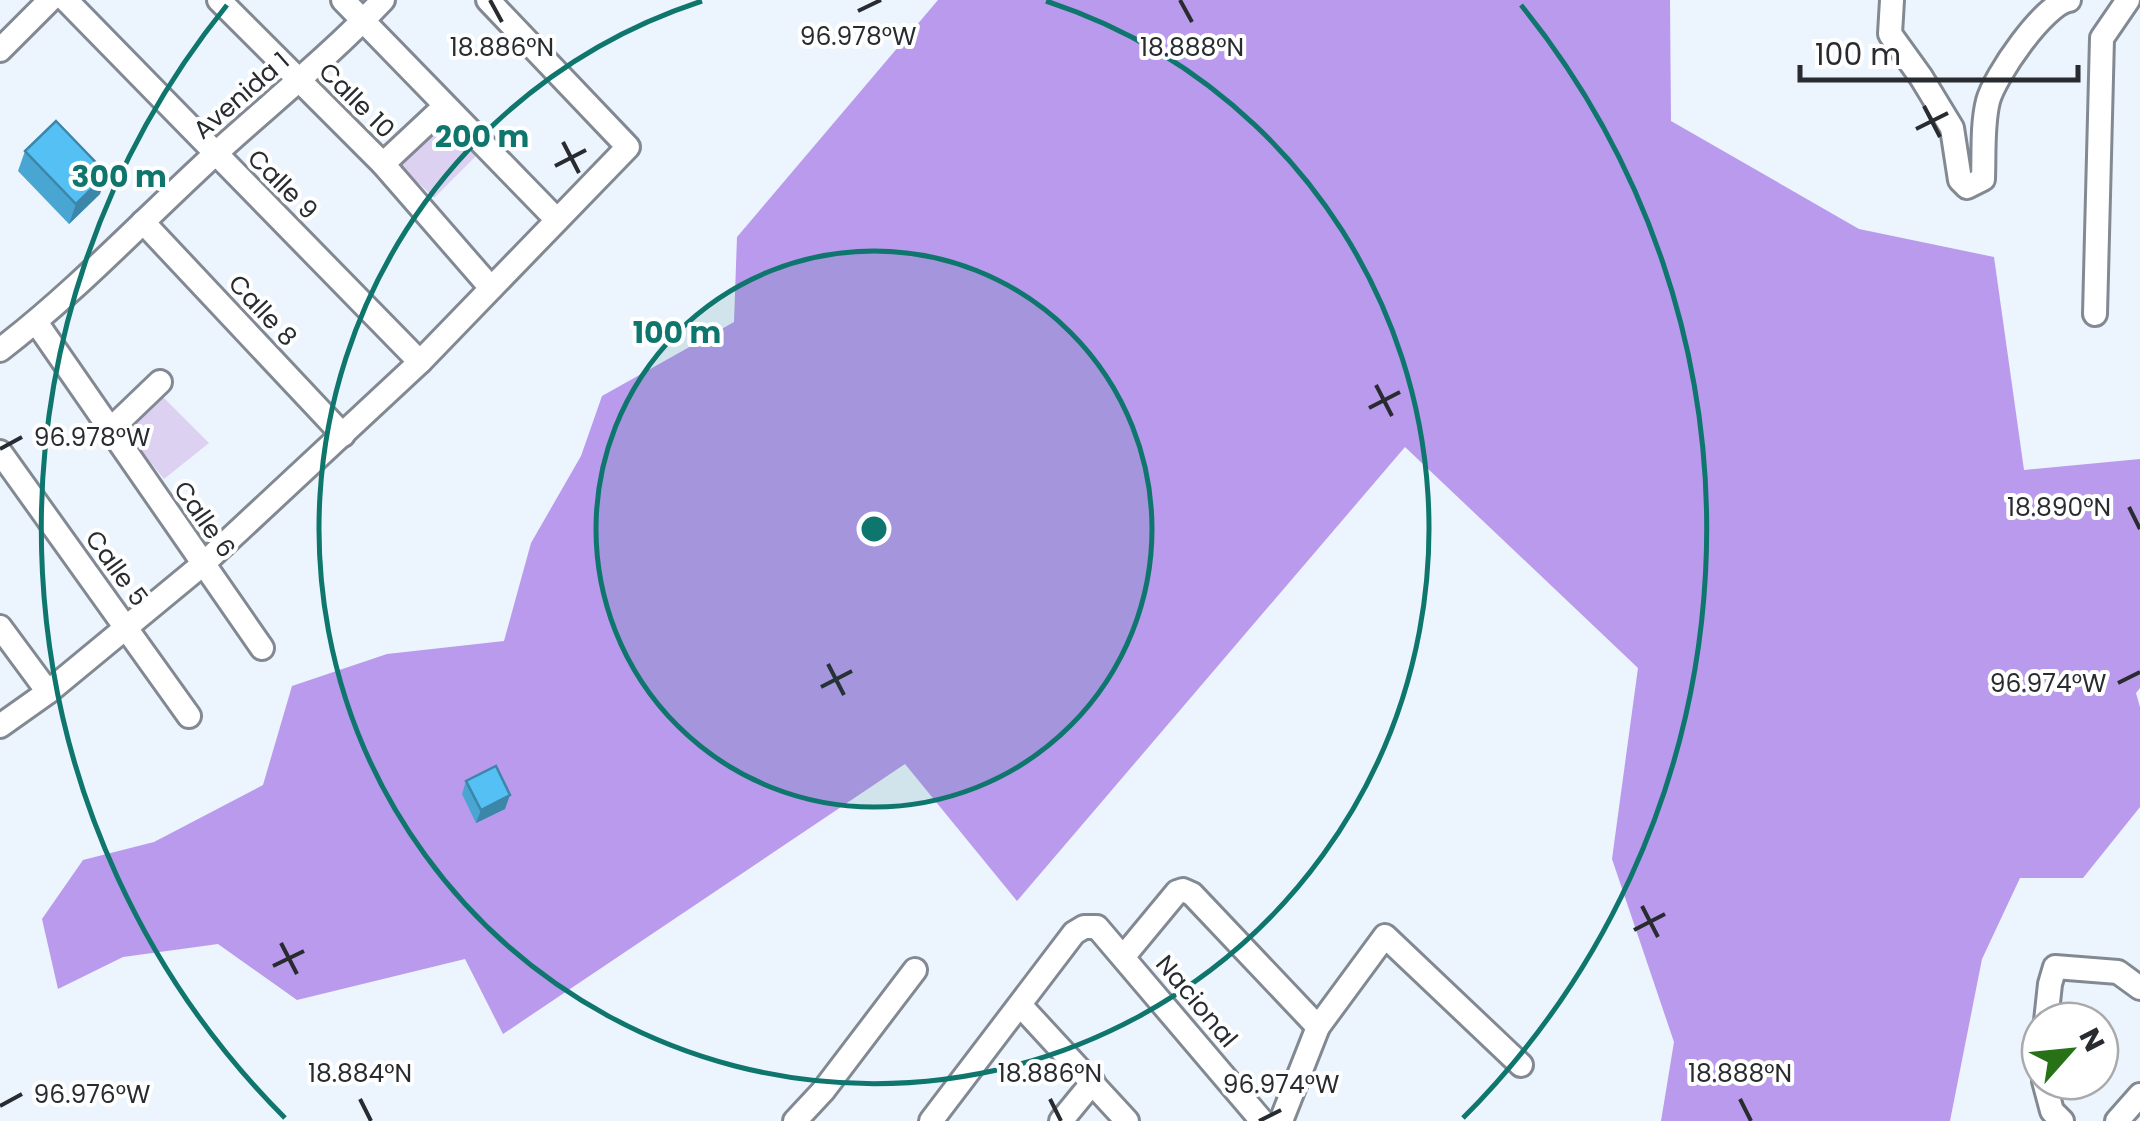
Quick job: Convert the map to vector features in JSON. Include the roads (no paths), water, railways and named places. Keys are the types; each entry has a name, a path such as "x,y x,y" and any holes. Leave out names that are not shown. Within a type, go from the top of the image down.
{"street":[{"path":"0,50 50,0"},
{"name":"Calle 9","path":"66,0 420,362"},
{"name":"Calle 10","path":"218,0 382,164 491,288"},
{"path":"343,0 557,220"},
{"name":"Avenida 1","path":"0,350 36,322 215,154 300,81 382,0"},
{"path":"0,726 48,692 203,564 343,435 420,362 628,147 488,0"},
{"path":"1892,0 1890,34 1952,128 1960,180 1967,188 1983,179 1988,99 2030,29 2061,1 2068,0"},
{"path":"2095,314 2102,38 2125,0 2140,2"},
{"path":"382,164 445,106"},
{"name":"Calle 8","path":"143,222 343,435"},
{"name":"Calle 6","path":"36,322 262,648"},
{"path":"110,430 160,382"},
{"name":"Calle 5","path":"0,452 189,716"},
{"path":"0,627 48,692"},
{"path":"1124,956 1177,892 1183,890 1192,894 1318,1027"},
{"name":"Nacional","path":"1021,1006 1074,933 1084,927 1097,928 1262,1121"},
{"path":"1281,1121 1318,1027 1385,936 1521,1065"},
{"path":"2048,1001 2055,967 2118,972 2140,988"},
{"path":"795,1121 916,970"},
{"path":"931,1121 1021,1006 1128,1121"},
{"path":"1061,1121 1093,1082"}]}
